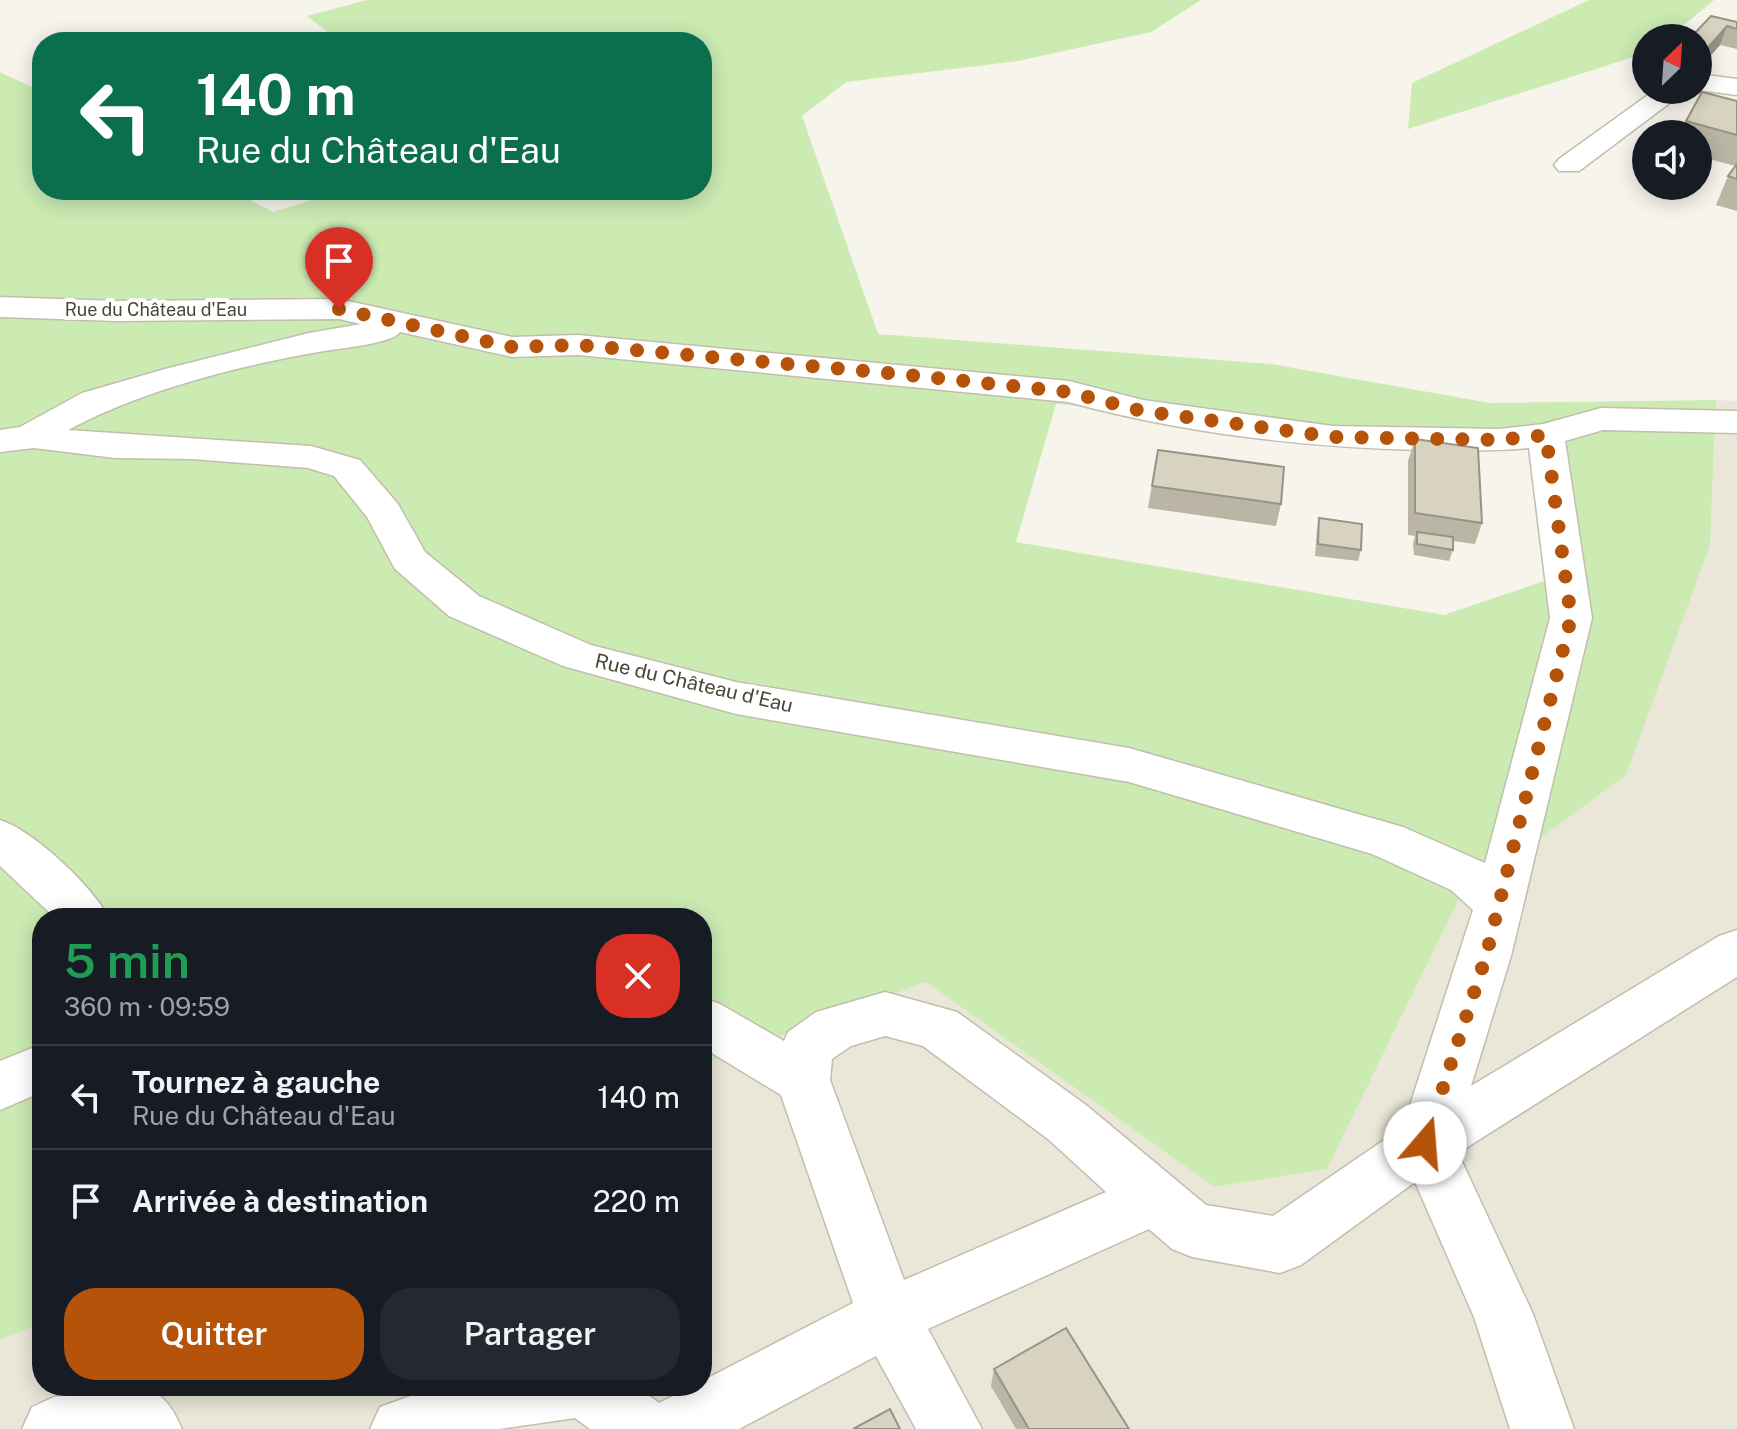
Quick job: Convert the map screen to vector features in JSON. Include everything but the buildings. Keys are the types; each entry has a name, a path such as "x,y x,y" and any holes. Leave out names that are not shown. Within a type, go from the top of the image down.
{"street":[{"path":"1712,84 1737,87"},
{"path":"1569,165 1654,104"},
{"name":"Rue du Château d'Eau","path":"0,307 116,311 339,309 512,347 578,345 1069,392 1142,411 1333,437 1499,440 1546,435 1601,419 1737,422"},
{"name":"Rue du Château d'Eau","path":"10,443 95,401 177,376 309,343 407,326"},
{"path":"1542,1429 1503,1314 1425,1143 1499,905 1571,618 1546,435"},
{"name":"Rue du Château d'Eau","path":"10,443 311,457 347,468 384,513 409,560 464,606 578,656 736,698 1129,765 1386,840 1468,876 1499,905"},
{"path":"0,838 76,908"},
{"path":"950,1429 888,1317 803,1080 807,1048 835,1028 885,1014 938,1028 1067,1122 1192,1230 1280,1245 1425,1143 1737,951"},
{"path":"712,1026 803,1080"},
{"path":"0,1086 32,1072"},
{"path":"675,1429 888,1317 1155,1198"},
{"path":"402,1429 489,1396"},
{"path":"596,1396 641,1429"},
{"path":"54,1429 137,1416 150,1429"}],"shaded area":[{"path":"1716,400 1737,401 1737,1429 0,1429 0,1340 32,1327 32,1396 712,1396 712,1061 926,982 1214,1187 1327,1169 1460,897 1710,545"}],"green space":[{"path":"367,0 1201,0 1151,32 1018,61 846,82 802,116 878,334 1271,364 1490,403 1716,400 1710,545 1626,775 1460,897 1327,1169 1214,1187 926,982 712,1061 712,908 32,908 32,1327 0,1340 0,72 32,87 32,200 250,200 273,212 312,200 712,200 712,32 328,32 307,16","holes":["1056,404 1534,443 1556,577 1444,615 1016,542"]},
{"path":"1589,0 1714,0 1685,24 1632,24 1632,57 1408,129 1412,83"}],"route":[{"path":"339,309 512,347 578,345 1069,392 1142,411 1333,437 1499,440 1546,435 1571,618 1486,956 1425,1143"}]}
